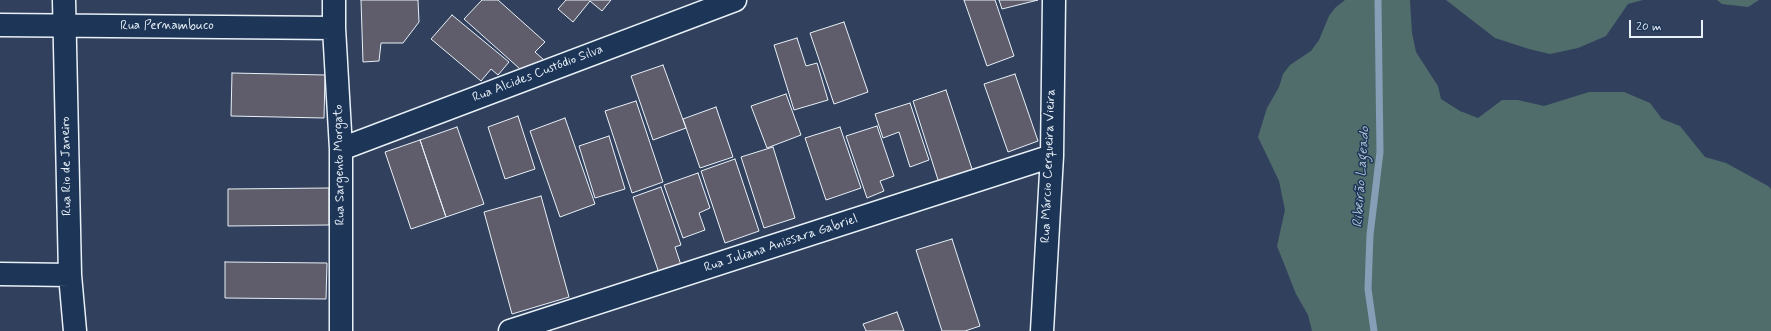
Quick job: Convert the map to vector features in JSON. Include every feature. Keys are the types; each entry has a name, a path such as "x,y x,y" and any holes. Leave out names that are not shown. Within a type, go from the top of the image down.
{"street":[{"name":"Rua Rio de Janeiro","path":"64,0 70,275 75,331"},
{"name":"Rua Sargento Morgato","path":"334,0 334,28 341,149 341,331"},
{"name":"Rua Alcides Custódio Silva","path":"341,149 735,0"},
{"name":"Rua Márcio Cerqueira Vieira","path":"1042,331 1052,156 1054,0"},
{"name":"Rua Pernambuco","path":"0,25 334,28"},
{"name":"Rua Juliana Anissara Gabriel","path":"510,331 1052,156"},
{"path":"0,274 70,275"}],"green space":[{"path":"1345,0 1410,0 1412,33 1416,52 1438,86 1441,99 1460,111 1478,118 1502,100 1518,100 1544,106 1589,92 1624,92 1650,103 1662,119 1680,126 1705,157 1726,163 1768,186 1771,189 1771,331 1312,331 1308,315 1296,294 1277,246 1285,210 1279,181 1258,137 1267,108 1279,87 1283,74 1290,65 1311,51 1319,40 1329,16 1335,8"},
{"path":"1446,0 1643,0 1628,4 1606,36 1578,48 1550,54 1495,38"},
{"path":"1717,0 1759,0 1748,7 1722,4"}],"building":[{"path":"361,0 418,0 419,22 403,43 381,43 379,61 363,62"},
{"path":"482,0 498,0 545,42 535,52 544,60 529,77 464,19"},
{"path":"566,0 611,0 602,11 590,1 573,22 558,9"},
{"path":"964,0 995,0 1014,56 987,66"},
{"path":"999,0 1038,0 1002,9"},
{"path":"452,15 509,62 498,75 491,69 481,81 431,39"},
{"path":"844,22 868,92 834,104 810,33"},
{"path":"797,38 806,66 817,63 828,100 794,110 774,45"},
{"path":"663,65 686,128 653,140 631,76"},
{"path":"232,73 325,75 324,118 231,116"},
{"path":"1015,74 1038,141 1008,152 984,84"},
{"path":"946,90 973,172 939,183 913,101"},
{"path":"786,94 801,135 767,148 751,106"},
{"path":"636,101 663,182 632,193 605,111"},
{"path":"910,103 929,160 910,167 899,132 883,138 875,114"},
{"path":"716,107 733,157 700,168 683,119"},
{"path":"518,116 535,169 505,179 488,127"},
{"path":"565,118 595,204 560,217 530,131"},
{"path":"877,126 894,176 880,181 884,191 867,198 846,136"},
{"path":"457,127 484,204 446,217 420,140"},
{"path":"840,127 861,188 826,200 805,138"},
{"path":"609,136 625,189 595,198 579,146"},
{"path":"420,140 446,217 411,229 385,152"},
{"path":"773,147 795,218 764,228 741,157"},
{"path":"735,159 759,231 725,243 701,171"},
{"path":"698,173 710,208 699,213 705,230 683,238 664,185"},
{"path":"661,187 681,245 675,247 682,268 660,276 633,197"},
{"path":"329,188 329,225 228,226 228,189"},
{"path":"541,196 569,297 512,314 484,212"},
{"path":"952,239 980,326 965,331 942,331 916,250"},
{"path":"225,262 327,263 326,299 225,298"},
{"path":"897,312 904,331 866,331 863,324"}],"waterway":[{"name":"Ribeirão Lageado","path":"1374,331 1368,289 1370,235 1380,152 1378,0"}]}
